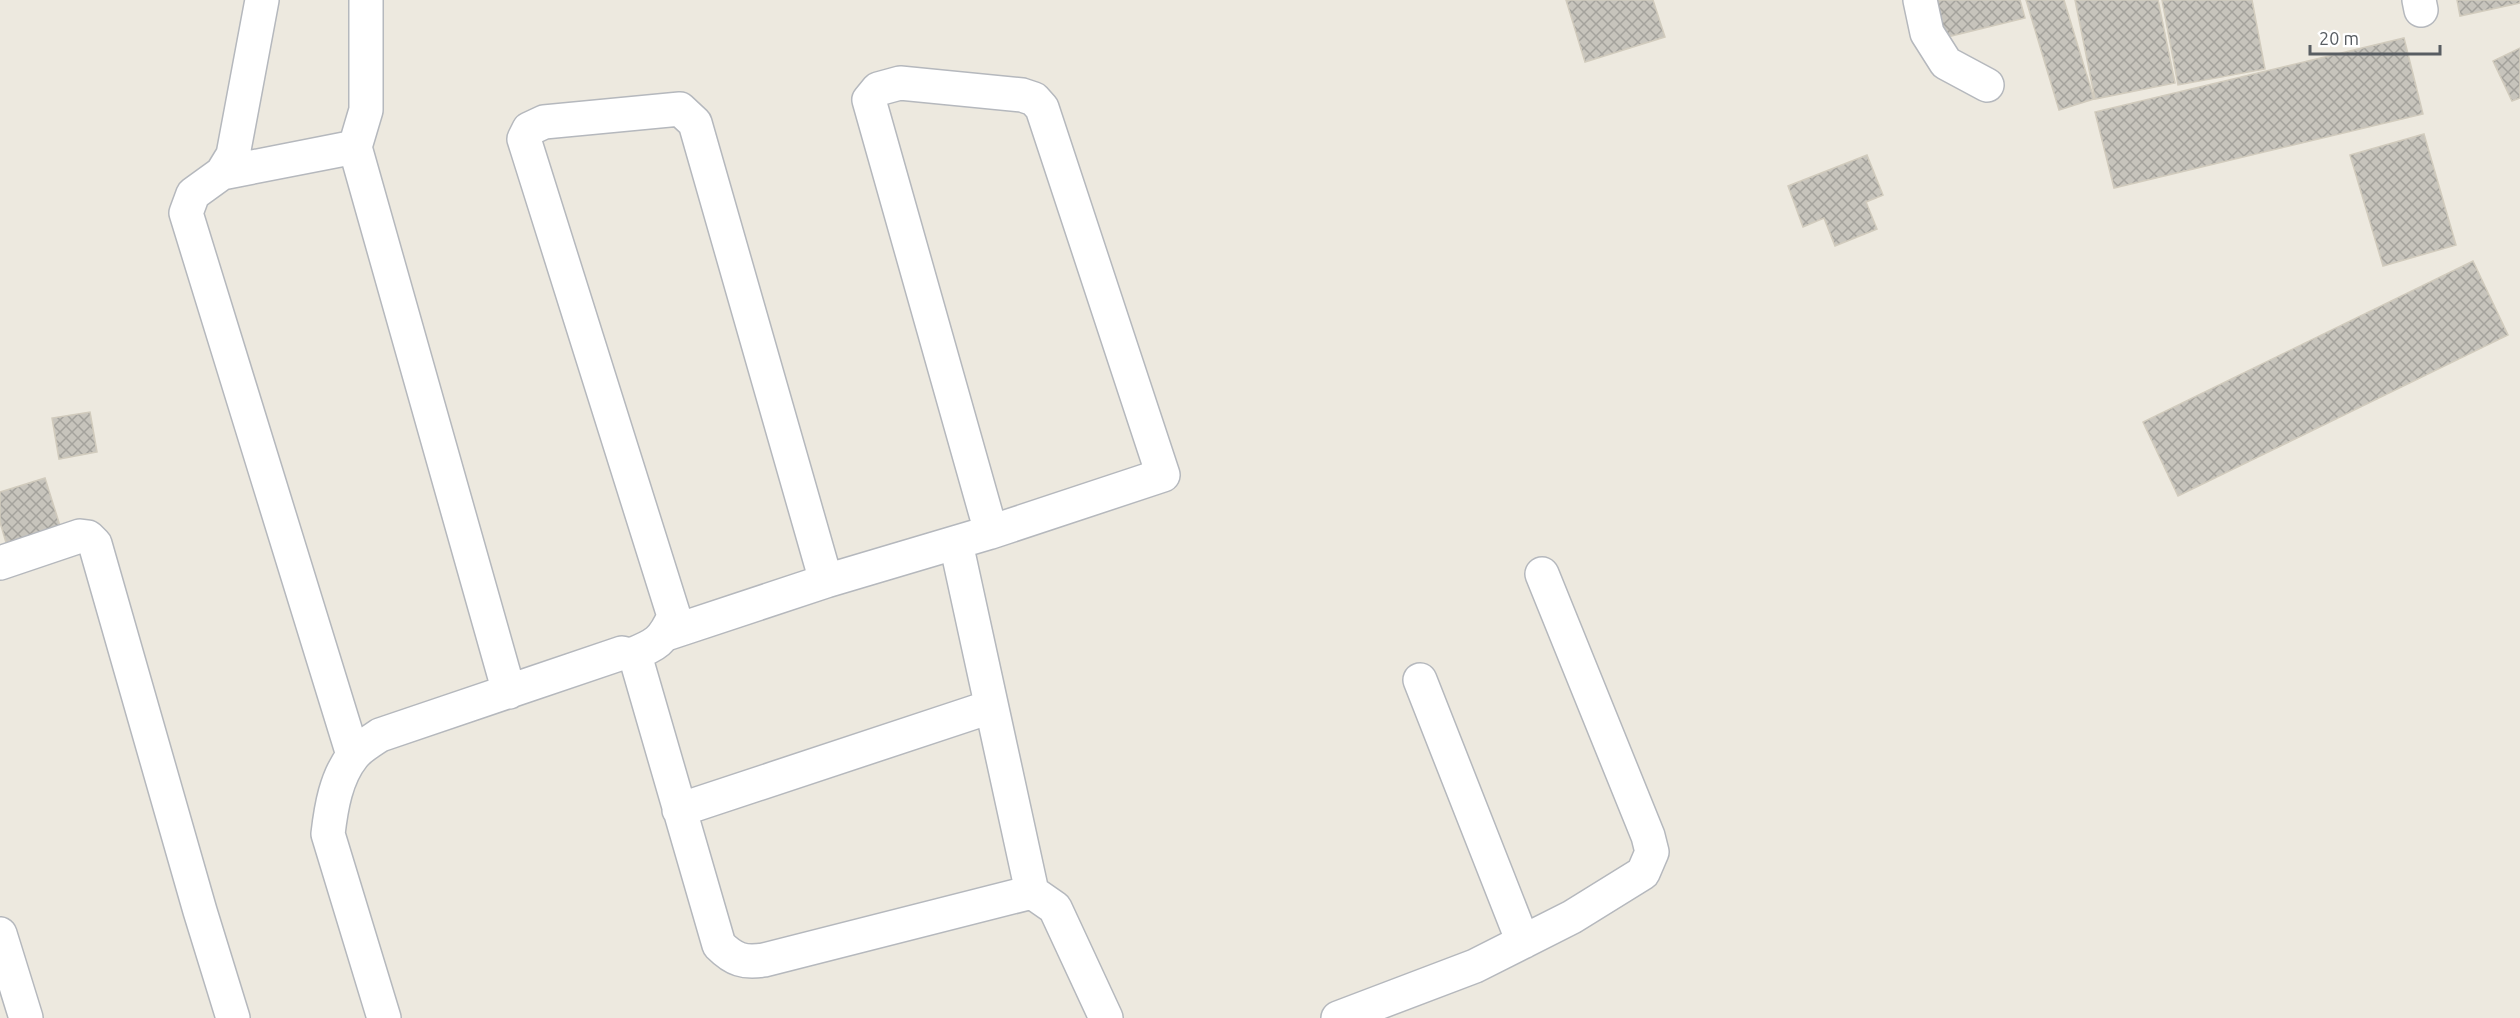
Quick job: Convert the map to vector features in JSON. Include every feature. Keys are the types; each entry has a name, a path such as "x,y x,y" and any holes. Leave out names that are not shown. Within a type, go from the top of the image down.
{"street":[{"path":"262,0 233,155 222,173 193,194 186,213 353,755"},
{"path":"366,0 366,110 355,147 509,692"},
{"path":"1920,0 1927,33 1946,63 1988,85"},
{"path":"666,634 826,580 956,543 991,532 1163,476 1042,108 1034,99 1022,95 900,83 878,88 868,100 991,532"},
{"path":"384,1018 328,834 338,785 353,755 380,735 622,653 631,655 655,645 666,634 674,616 524,139 529,129 544,123 680,110 695,123 826,580"},
{"path":"222,173 355,147"},
{"path":"0,563 80,536 88,537 94,544 200,911 234,1018"},
{"path":"956,543 1032,892 1055,908 1106,1018"},
{"path":"1338,1018 1475,966 1572,918 1643,873 1652,852 1648,836 1542,574"},
{"path":"631,655 637,662 719,945 731,958 746,962 764,960 1032,892"},
{"path":"1420,680 1523,942"},
{"path":"679,810 990,707"},
{"path":"0,934 26,1018"}],"building":[{"path":"1566,0 1653,0 1665,37 1585,62"},
{"path":"1930,0 2020,0 2025,18 1939,39"},
{"path":"2026,0 2064,0 2094,99 2059,110"},
{"path":"2075,0 2158,0 2175,83 2095,99"},
{"path":"2162,0 2252,0 2265,69 2178,85"},
{"path":"2457,0 2520,0 2520,3 2460,16"},
{"path":"2404,38 2423,114 2114,188 2095,112"},
{"path":"2520,48 2520,98 2512,101 2493,61"},
{"path":"2424,134 2456,245 2383,266 2350,155"},
{"path":"1867,155 1883,195 1866,202 1877,229 1835,246 1824,218 1803,227 1788,186"},
{"path":"2473,261 2508,335 2178,496 2143,422"},
{"path":"90,412 97,452 59,459 52,418"},
{"path":"45,478 61,529 7,546 0,522 0,492"}]}
